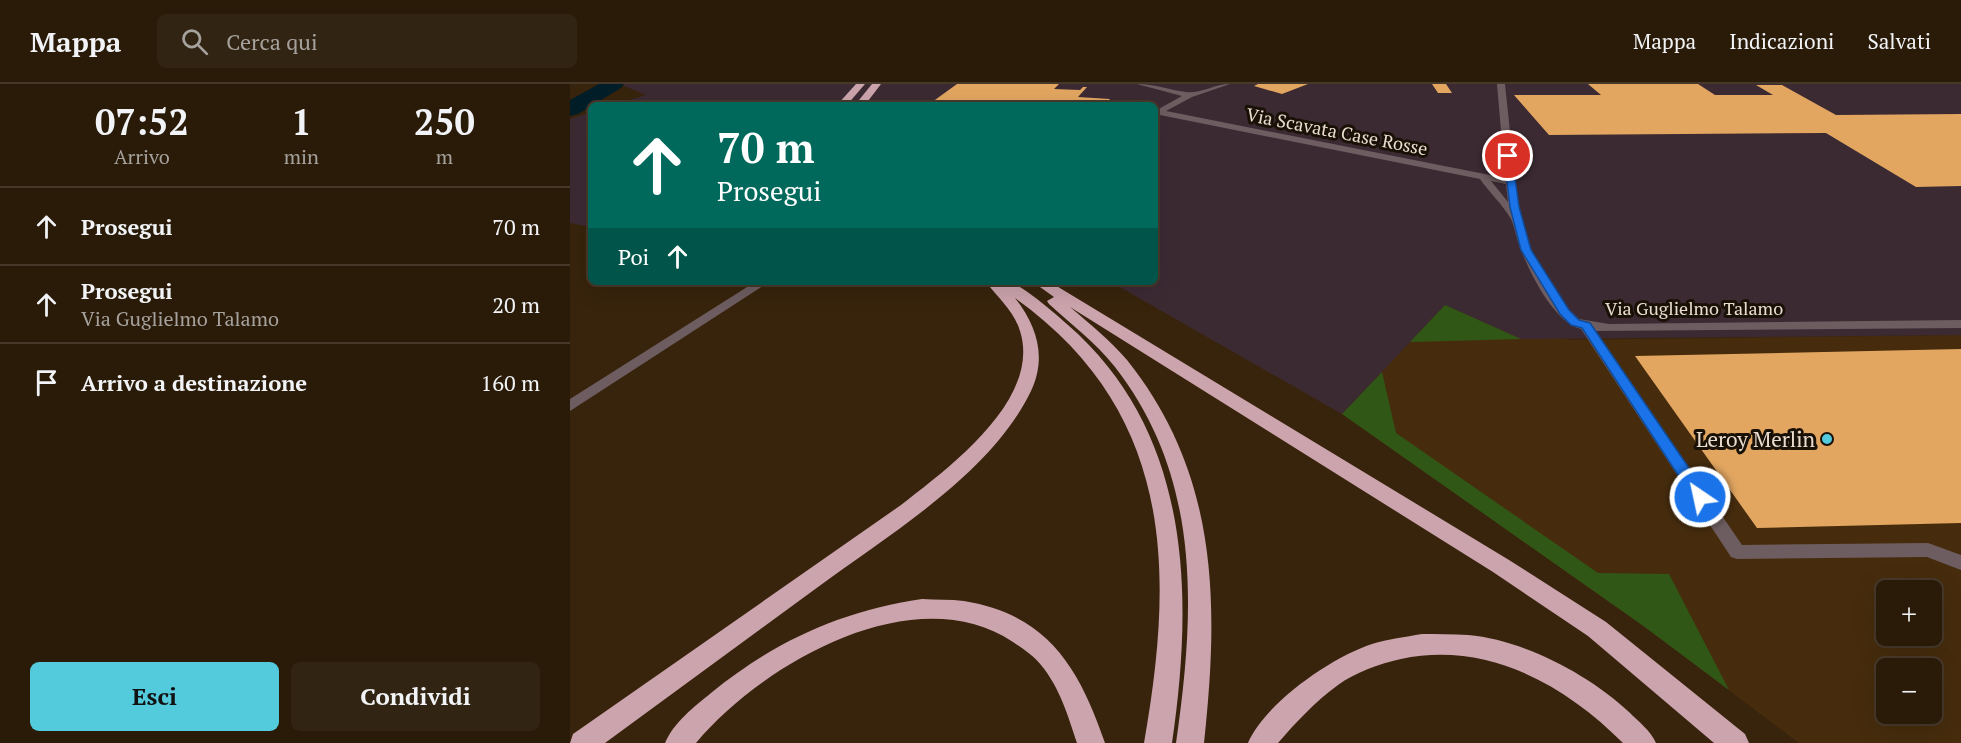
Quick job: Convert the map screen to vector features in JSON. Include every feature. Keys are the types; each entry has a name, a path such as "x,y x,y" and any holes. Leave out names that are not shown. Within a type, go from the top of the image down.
{"highway":[{"path":"845,102 861,84"},
{"path":"862,102 877,84"},
{"path":"583,743 908,510 939,486 985,443 1018,400 1031,365 1030,337 1026,326 1008,298 996,285"},
{"path":"1006,285 1021,295 1089,354 1122,398 1150,457 1161,495 1170,541 1172,585 1167,692 1158,743"},
{"path":"1034,285 1102,343 1120,363 1158,418 1179,466 1197,539 1202,597 1201,646 1190,743"},
{"path":"1045,285 1501,566 1597,629 1735,743"},
{"path":"679,743 711,709 738,686 788,651 822,634 857,621 893,613 933,609 967,612 994,618 1042,648 1064,679 1080,709 1091,743"},
{"path":"1262,743 1303,696 1342,667 1386,650 1429,642 1472,645 1547,669 1588,693 1626,724 1642,743"}],"street":[{"path":"1141,84 1189,95"},
{"path":"1158,112 1189,95 1226,84"},
{"name":"Via Guglielmo Talamo","path":"1501,84 1510,182 1526,250 1549,290 1575,322 1586,326 1662,328 1961,324"},
{"name":"Via Scavata Case Rosse","path":"1158,113 1510,182"},
{"path":"1483,177 1518,221"},
{"path":"570,406 758,285"},
{"path":"1586,326 1737,552 1928,550 1961,563"}],"shaded area":[{"path":"1961,84 1961,335 1521,339 1445,305 1342,414 1116,285 1158,285 1158,102 624,102 646,95 622,85"},
{"path":"588,113 588,226 570,223 570,119"},
{"path":"1445,305 1570,340 1961,335 1961,743 1799,743 1642,625 1342,414"}],"green space":[{"path":"1445,305 1521,339 1410,342"},
{"path":"1382,372 1396,433 1598,573 1669,574 1729,690 1642,625 1342,414"}],"building":[{"path":"957,84 1059,84 1054,89 1080,90 1087,87 1078,97 1110,99 1108,102 932,102"},
{"path":"1258,84 1308,84 1282,94 1254,86"},
{"path":"1432,84 1446,84 1452,93 1438,93"},
{"path":"1588,84 1698,84 1715,95 1773,95 1756,85 1782,85 1836,115 1961,114 1961,186 1916,187 1826,133 1549,135 1514,95 1601,95"},
{"name":"Leroy Merlin","path":"1961,349 1961,523 1757,528 1635,356"}],"waterway":[{"path":"570,109 614,84"}],"place":[{"name":"Leroy Merlin","path":"1827,439"}],"route":[{"path":"1508,156 1514,207 1526,250 1564,312 1575,322 1586,326 1700,497"}]}
